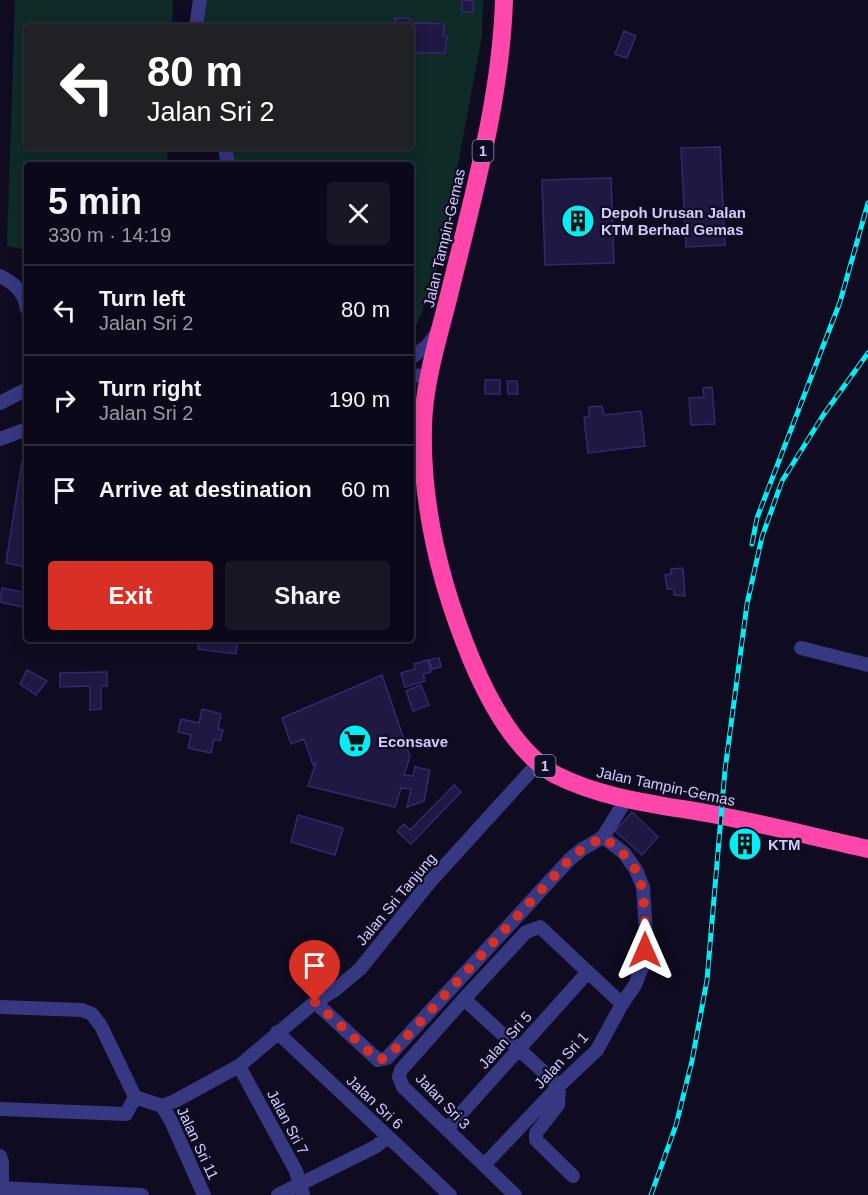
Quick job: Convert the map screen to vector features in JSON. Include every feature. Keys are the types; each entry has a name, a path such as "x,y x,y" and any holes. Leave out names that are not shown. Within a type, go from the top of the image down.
{"highway":[{"name":"Jalan Tampin-Gemas","path":"504,0 491,117 440,327 420,376 427,503 445,584 458,625 483,688 514,736 539,762 555,774 590,788 627,798 721,816 868,849"}],"street":[{"path":"196,24 200,0"},
{"path":"0,276 14,283 21,291 24,300"},
{"path":"414,356 432,341 440,327"},
{"path":"0,403 24,391"},
{"path":"414,408 423,425"},
{"path":"0,439 24,430"},
{"path":"801,648 868,665"},
{"name":"Jalan Sri Tanjung","path":"168,1103 239,1066 277,1032 360,969 429,884 539,762"},
{"path":"315,1002 378,1060 387,1058 569,860 603,837 627,798"},
{"name":"Jalan Sri 1","path":"484,1165 559,1086 597,1050 635,985 643,965 646,934 643,887 636,870 624,853 603,837"},
{"name":"Jalan Sri 3","path":"515,1195 403,1087 399,1077 401,1071 464,999 526,932 533,928 540,927 622,1004"},
{"name":"Jalan Sri 5","path":"444,1126 585,970"},
{"path":"464,999 559,1086 558,1105 536,1133 536,1140 573,1176"},
{"path":"0,1007 82,1010 92,1014 101,1026 135,1097"},
{"name":"Jalan Sri 6","path":"277,1032 388,1137 443,1193"},
{"name":"Jalan Sri 7","path":"239,1066 296,1171 301,1190"},
{"path":"135,1097 168,1103"},
{"path":"0,1109 126,1114 135,1097"},
{"name":"Jalan Sri 11","path":"168,1103 170,1119 204,1195"},
{"path":"278,1195 301,1190 388,1137"},
{"path":"0,1156 2,1162 1,1188 44,1192 142,1195"}],"green space":[{"path":"15,0 173,0 172,24 24,24 24,150 168,150 167,162 24,162 24,249 7,246"},
{"path":"207,0 483,0 482,36 445,234 434,280 417,324 414,326 414,162 233,162 231,150 414,150 414,24 203,24"}],"building":[{"path":"462,0 473,1 473,12 462,12"},
{"path":"395,18 410,18 410,24 396,24"},
{"path":"414,23 444,24 443,36 447,36 445,53 414,53"},
{"path":"624,31 636,36 627,58 615,54"},
{"path":"720,147 725,245 686,247 681,148"},
{"name":"Depoh Urusan Jalan KTM Berhad Gemas","path":"611,178 614,263 545,265 542,180"},
{"path":"485,380 500,380 500,394 485,394"},
{"path":"507,381 517,381 518,394 508,394"},
{"path":"712,387 715,424 691,425 689,398 704,397 703,388"},
{"path":"602,406 604,415 641,411 645,446 588,453 584,417 589,416 589,407"},
{"path":"22,462 24,462 24,566 6,563"},
{"path":"683,568 685,596 674,595 674,589 667,589 665,575 671,574 671,569"},
{"path":"2,588 24,592 24,607 0,602"},
{"path":"199,642 238,642 236,654 198,649"},
{"path":"439,658 441,667 432,669 429,660"},
{"path":"428,660 431,672 423,674 425,681 405,687 401,673 415,669 414,664"},
{"path":"27,670 47,681 36,695 20,684"},
{"path":"107,672 107,686 101,686 101,709 90,710 90,686 60,687 60,673"},
{"name":"Econsave","path":"382,675 410,757 404,775 413,776 415,767 430,770 424,801 407,807 411,789 401,788 395,807 308,786 316,763 313,765 304,739 291,744 282,718"},
{"path":"421,685 429,705 413,711 406,691"},
{"path":"202,709 221,714 218,729 223,730 220,741 214,739 211,753 188,748 191,735 178,732 181,719 199,723"},
{"path":"454,785 461,792 411,844 397,831 404,824 410,830"},
{"path":"632,812 658,837 642,855 615,831"},
{"path":"298,815 343,828 335,855 291,842"},
{"name":"KTM","path":"739,837 754,840 752,851 736,848"}],"railway":[{"path":"752,544 757,518 840,302 868,203"},
{"path":"651,1195 676,1125 692,1061 707,980 725,770 747,604 762,537 782,481 824,414 868,353"}],"place":[{"name":"Depoh Urusan Jalan KTM Berhad Gemas","path":"578,221"},
{"name":"Econsave","path":"355,741"},
{"name":"KTM","path":"745,844"}],"route":[{"path":"315,1002 378,1060 387,1058 569,860 603,837 624,853 636,870 643,887 645,950"}]}
